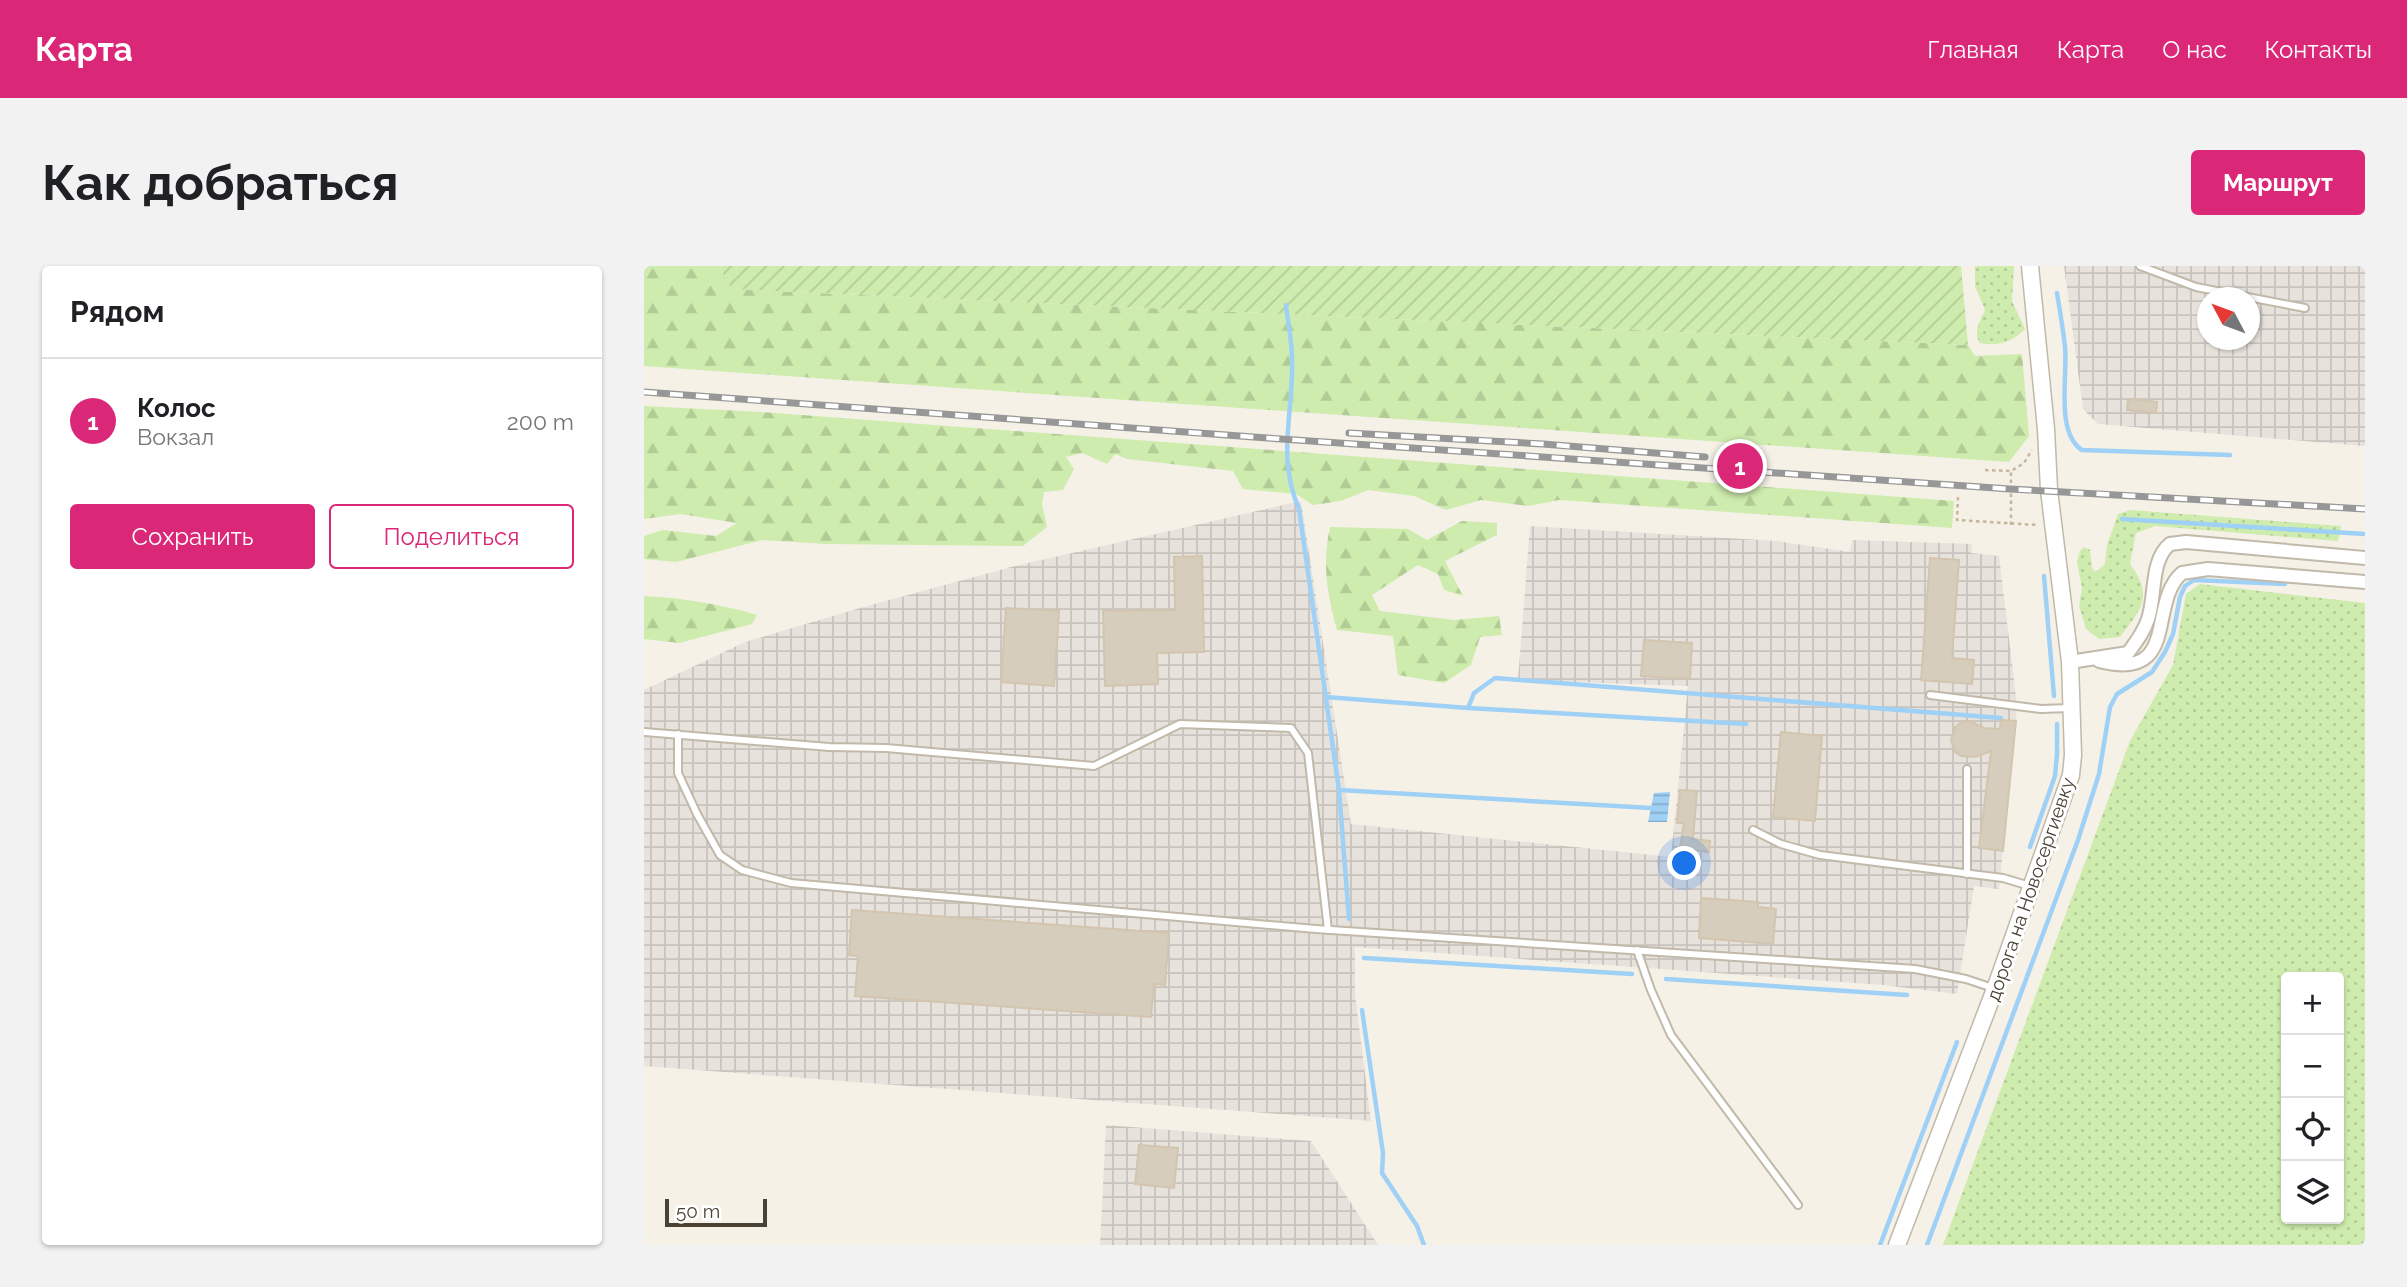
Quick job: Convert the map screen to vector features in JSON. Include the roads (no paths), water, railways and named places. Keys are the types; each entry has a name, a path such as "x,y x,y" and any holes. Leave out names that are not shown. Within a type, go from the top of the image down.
{"street":[{"name":"дорога на Новосергиевку","path":"1897,1245 1995,989 2071,775 2073,755 2070,662 2053,525 2030,266"},
{"path":"2070,662 2128,653 2148,619 2161,554 2170,544 2186,542 2365,558"},
{"path":"2092,659 2114,665 2138,662 2152,651 2160,635 2169,589 2182,573 2208,569 2365,582"}],"lane":[{"path":"2140,266 2196,287 2305,308"},
{"path":"1930,695 2041,709 2071,708"},
{"path":"644,732 829,747 886,748 1094,766 1180,724 1291,728 1308,753 1328,930"},
{"path":"678,734 678,773 720,855 742,870 791,883 1328,930 1915,969 1966,979 1995,989"},
{"path":"1967,769 1967,874"},
{"path":"1753,830 1782,844 1820,855 2003,878 2032,887"},
{"path":"1637,950 1671,1035 1798,1205"}],"water":[{"path":"1670,792 1667,822 1648,822 1654,793"}],"waterway":[{"path":"2057,293 2065,347 2064,402 2068,431 2082,450 2230,455"},
{"path":"1286,305 1292,359 1288,471 1299,509 1339,790 1349,919"},
{"path":"2122,519 2365,534"},
{"path":"2044,576 2054,696"},
{"path":"1927,1245 2078,840 2099,774 2110,707 2117,694 2152,672 2173,634 2180,597 2185,586 2194,580 2285,584"},
{"path":"1326,697 1468,708 1474,693 1495,678 2001,718"},
{"path":"1468,708 1746,724"},
{"path":"2030,847 2055,776 2057,724"},
{"path":"1339,790 1651,808"},
{"path":"1364,958 1632,974"},
{"path":"1666,979 1907,995"},
{"path":"1362,1010 1383,1153 1382,1173 1417,1226 1424,1245"},
{"path":"1880,1245 1957,1042"}],"railway":[{"path":"644,392 2010,489 2365,509"},
{"path":"1349,433 1705,457"}],"place":[{"name":"Колос","path":"1740,466"}]}
